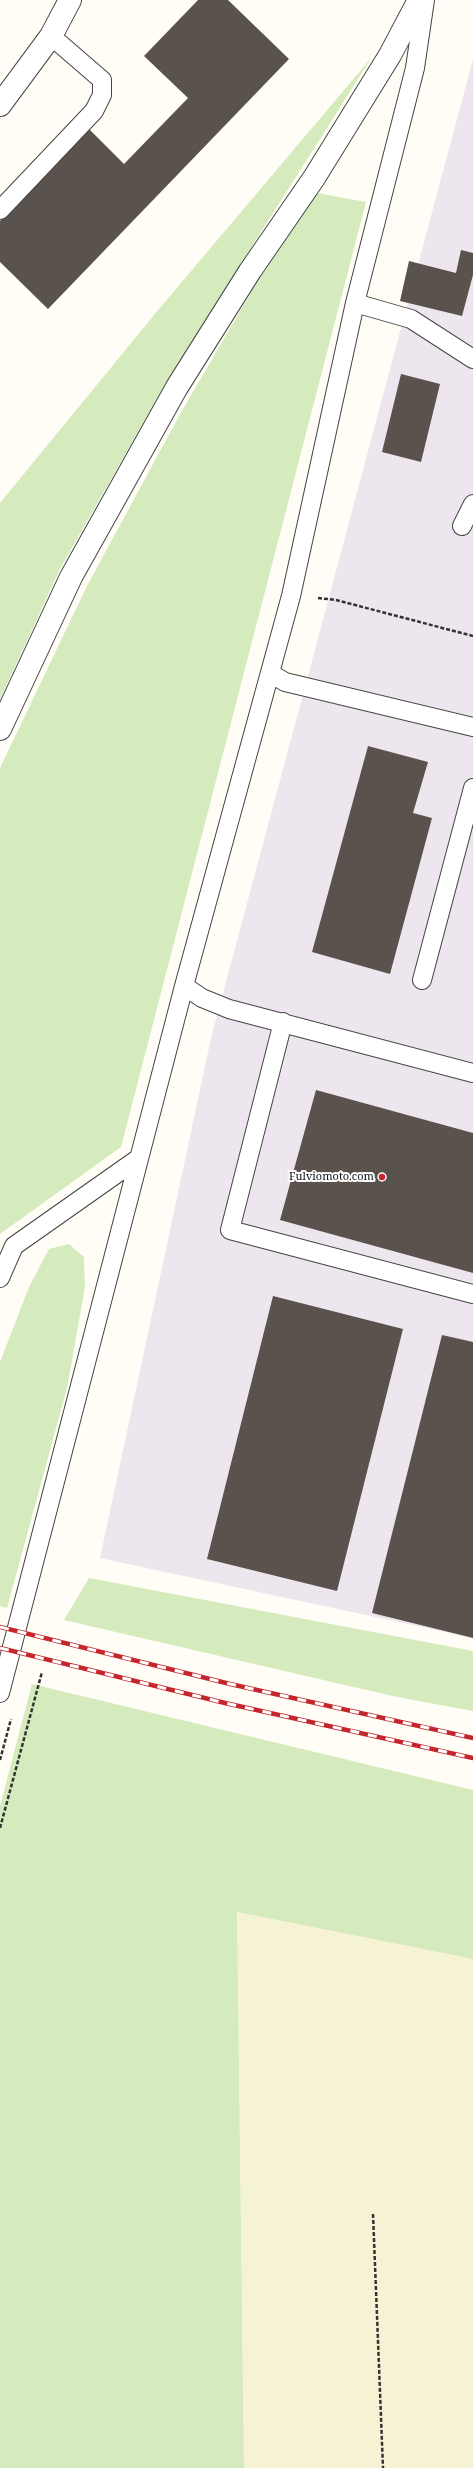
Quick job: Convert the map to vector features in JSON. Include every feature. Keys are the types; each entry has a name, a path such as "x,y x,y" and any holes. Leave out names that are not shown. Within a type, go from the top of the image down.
{"street":[{"path":"0,105 51,36 70,0"},
{"path":"0,729 71,577 177,387 250,271 314,178 390,56 419,0"}],"lane":[{"path":"0,1693 184,986 291,596 355,303 415,68 425,0"},
{"path":"0,210 94,111 102,95 102,80 51,36"},
{"path":"355,303 410,320 473,359"},
{"path":"462,526 473,504"},
{"path":"270,673 285,682 473,727"},
{"path":"422,980 473,788"},
{"path":"184,986 202,998 229,1009 473,1073"},
{"path":"283,1022 230,1230 473,1294"},
{"path":"0,1278 14,1246 139,1158"}],"path":[{"path":"315,598 336,600 473,636"},
{"path":"0,1828 42,1672"},
{"path":"373,2214 383,2468"}],"shaded area":[{"path":"473,59 473,1638 100,1558 211,1038"},
{"path":"237,1912 473,1959 473,2468 244,2468"}],"green space":[{"path":"372,57 169,377 60,569 0,699 0,503 159,309"},
{"path":"317,193 366,202 121,1147 0,1234 0,768 87,586 179,416 257,282"},
{"path":"69,1244 84,1257 85,1287 67,1388 7,1608 0,1606 0,1362 29,1287 49,1249"},
{"path":"89,1578 473,1651 473,1711 397,1697 64,1620"},
{"path":"32,1684 473,1790 473,1959 237,1912 244,2468 0,2468 0,1806"}],"building":[{"path":"198,0 228,0 289,59 48,309 0,262 0,221 89,129 124,164 188,98 144,56"},
{"path":"461,250 473,253 473,275 462,316 400,301 409,261 456,273"},
{"path":"401,374 440,384 421,462 382,452"},
{"path":"368,746 428,762 413,813 432,818 390,974 312,952"},
{"name":"Fulviomoto.com","path":"316,1090 473,1133 473,1273 280,1220"},
{"path":"273,1296 403,1329 337,1591 207,1559"},
{"path":"442,1335 473,1342 473,1638 372,1613"}],"railway":[{"path":"0,1627 230,1684 473,1738"},
{"path":"0,1648 225,1703 473,1758"}],"place":[{"name":"Fulviomoto.com","path":"382,1177"}]}
